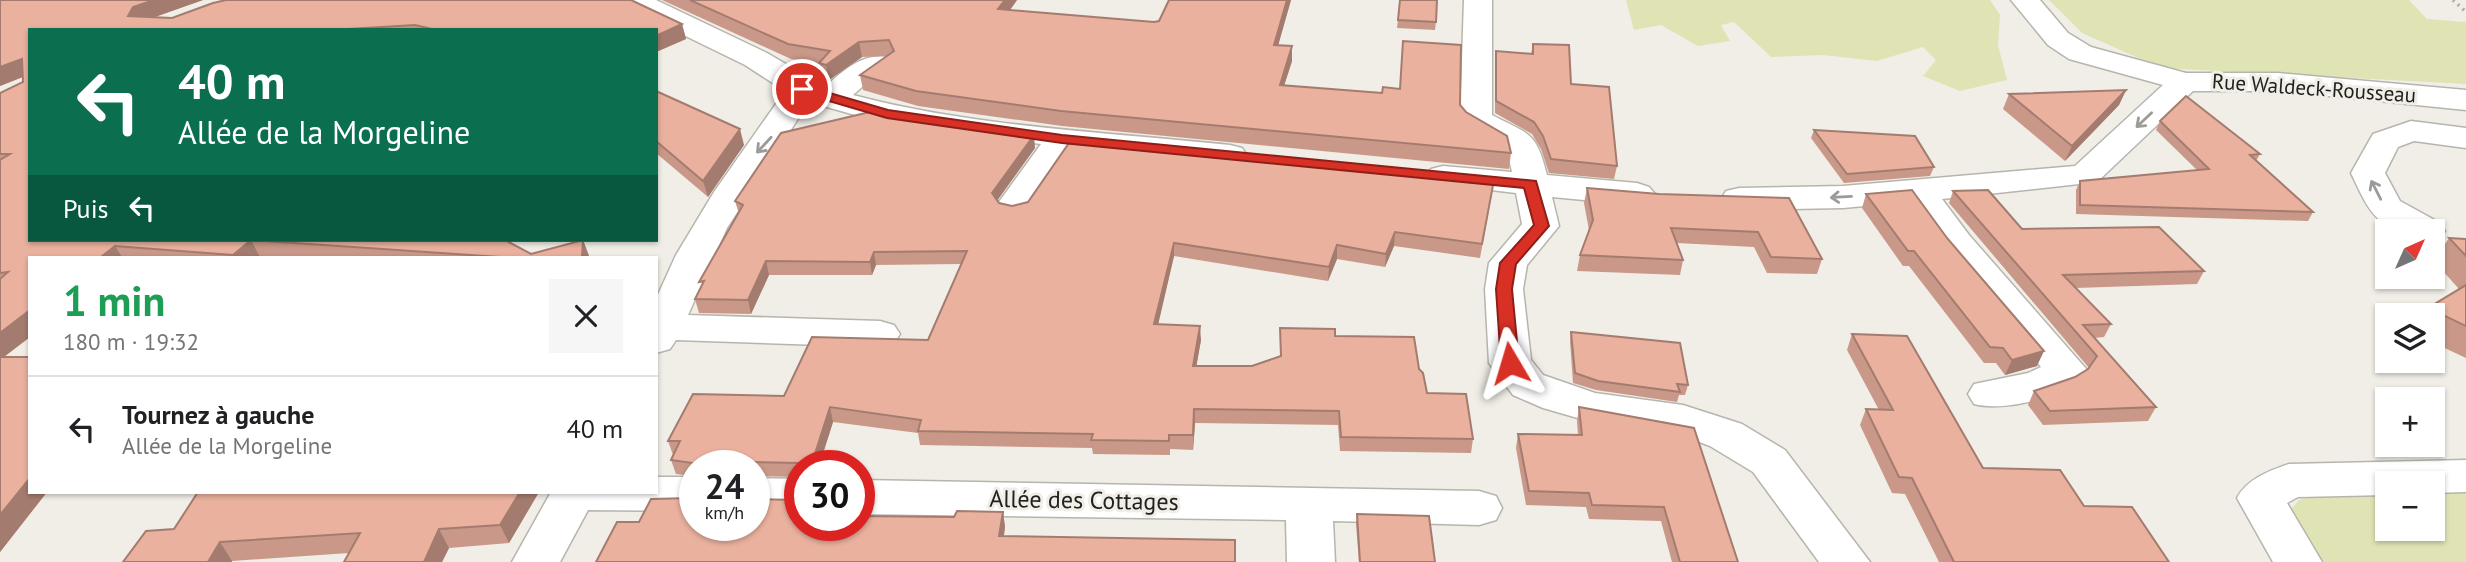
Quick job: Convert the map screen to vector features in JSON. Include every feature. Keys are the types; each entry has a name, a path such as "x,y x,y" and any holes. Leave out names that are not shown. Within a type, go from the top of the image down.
{"street":[{"path":"634,0 756,59 816,94 887,114 1062,139 1255,158"},
{"path":"1478,0 1476,119 1523,145 1541,226 1508,263 1504,289 1510,363 1528,385 1570,402 1683,420 1726,435 1769,461 1846,562"},
{"path":"2025,0 2059,39 2080,53 2185,82"},
{"path":"880,64 816,94 752,158 709,229 660,333 880,334"},
{"name":"Rue Waldeck-Rousseau","path":"1710,197 1789,199 1920,192 2085,175 2185,82 2278,82 2466,100"},
{"path":"2407,219 2385,208 2368,173 2385,141 2411,131 2466,138"},
{"path":"1014,206 1062,139"},
{"path":"1407,172 1670,196"},
{"path":"1920,192 1956,243 2067,371 2038,385 1989,394"},
{"path":"2298,562 2260,498 2289,481 2466,476"},
{"path":"536,562 573,494"},
{"path":"655,494 679,495"},
{"name":"Allée des Cottages","path":"875,497 1479,508"},
{"path":"1309,503 1311,562"}],"path":[{"path":"2453,0 2466,12"}],"green space":[{"path":"1626,0 1990,0 2000,15 1998,45 2007,80 1960,91 1923,76 1936,60 1923,47 1877,61 1823,55 1771,57 1734,22 1721,25 1730,41 1698,46 1661,25 1634,30"},
{"path":"2049,0 2409,0 2427,19 2466,22 2466,84 2161,68 2082,33"},
{"path":"2340,489 2375,490 2375,541 2445,541 2445,490 2466,490 2466,562 2306,562 2284,518 2299,500"}],"building":[{"path":"0,0 154,0 133,7 128,16 172,18 226,0 631,0 682,24 658,35 658,28 428,28 415,25 365,28 28,28 28,242 249,242 233,255 115,246 102,256 28,256 28,312 0,333 0,279 8,272 0,273 0,160 10,154 0,154 0,93 23,82 22,59 0,67"},
{"path":"690,0 1005,0 998,9 1154,22 1159,21 1169,0 1287,0 1274,45 1292,46 1280,85 1382,93 1383,87 1400,89 1403,41 1461,45 1460,105 1466,112 1507,136 1511,153 1061,111 916,91 860,75 894,51 889,40 859,42 826,65 819,63 830,51 788,44"},
{"path":"1400,0 1437,0 1436,22 1398,20"},
{"path":"1533,44 1569,45 1571,84 1609,87 1617,166 1551,159 1543,136 1534,122 1496,101 1496,51 1533,54"},
{"path":"2126,90 2072,146 2009,94"},
{"path":"658,92 740,129 703,181 658,143"},
{"path":"2186,96 2260,154 2250,155 2313,212 2080,205 2080,181 2209,169 2160,121"},
{"path":"874,111 1034,135 992,193 999,203 1012,206 1028,202 1071,140 1494,180 1482,244 1395,232 1386,254 1337,245 1329,267 1174,243 1154,324 1200,326 1193,366 1252,366 1281,356 1280,328 1335,329 1335,336 1414,337 1419,369 1423,373 1427,393 1466,394 1473,439 1341,437 1339,411 1194,409 1193,435 1169,435 1169,441 1091,440 1093,434 918,431 921,420 830,407 816,450 784,450 784,463 770,462 770,450 679,450 679,461 671,460 680,441 668,441 693,394 784,396 812,337 928,340 967,251 874,252 870,262 766,261 748,300 695,299 704,281 699,282 743,205 735,201 781,133"},
{"path":"1814,130 1915,136 1934,167 1847,174"},
{"path":"1587,188 1659,194 1789,198 1822,259 1771,257 1758,232 1671,228 1683,260 1580,255 1593,220"},
{"path":"1912,190 1947,238 2044,351 2012,360 2003,348 1990,347 1914,251 1908,251 1866,194"},
{"path":"1988,190 2022,229 2159,227 2204,271 2063,275 2111,324 2083,325 2156,407 2050,411 2034,391 2075,377 2088,369 2097,356 1953,191"},
{"path":"2449,238 2466,239 2466,256"},
{"path":"280,242 509,242 531,254 583,242 582,256 485,256"},
{"path":"2466,285 2466,326 2445,316 2445,303 2436,303"},
{"path":"1571,332 1680,343 1688,385 1677,384 1680,392 1598,381 1575,373"},
{"path":"1852,334 1907,336 1983,468 2060,470 2084,506 2132,507 2169,562 1954,562 1912,478 1899,477 1866,409 1893,410"},
{"path":"0,357 28,357 28,480 0,515"},
{"path":"1579,407 1694,428 1738,562 1680,562 1664,507 1592,505 1589,493 1529,491 1518,434 1582,435"},
{"path":"197,494 519,494 500,525 439,529 424,562 344,562 360,533 220,542 208,562 123,562 146,531 174,529"},
{"path":"679,498 679,541 770,541 770,499 784,500 784,541 875,541 875,516 954,517 957,511 1003,512 999,536 1235,540 1235,562 596,562 617,522 639,522 651,499"},
{"path":"1357,514 1429,516 1435,562 1360,562"}],"route":[{"path":"802,89 887,114 1062,139 1531,184 1541,226 1508,263 1504,289 1510,363"}]}
